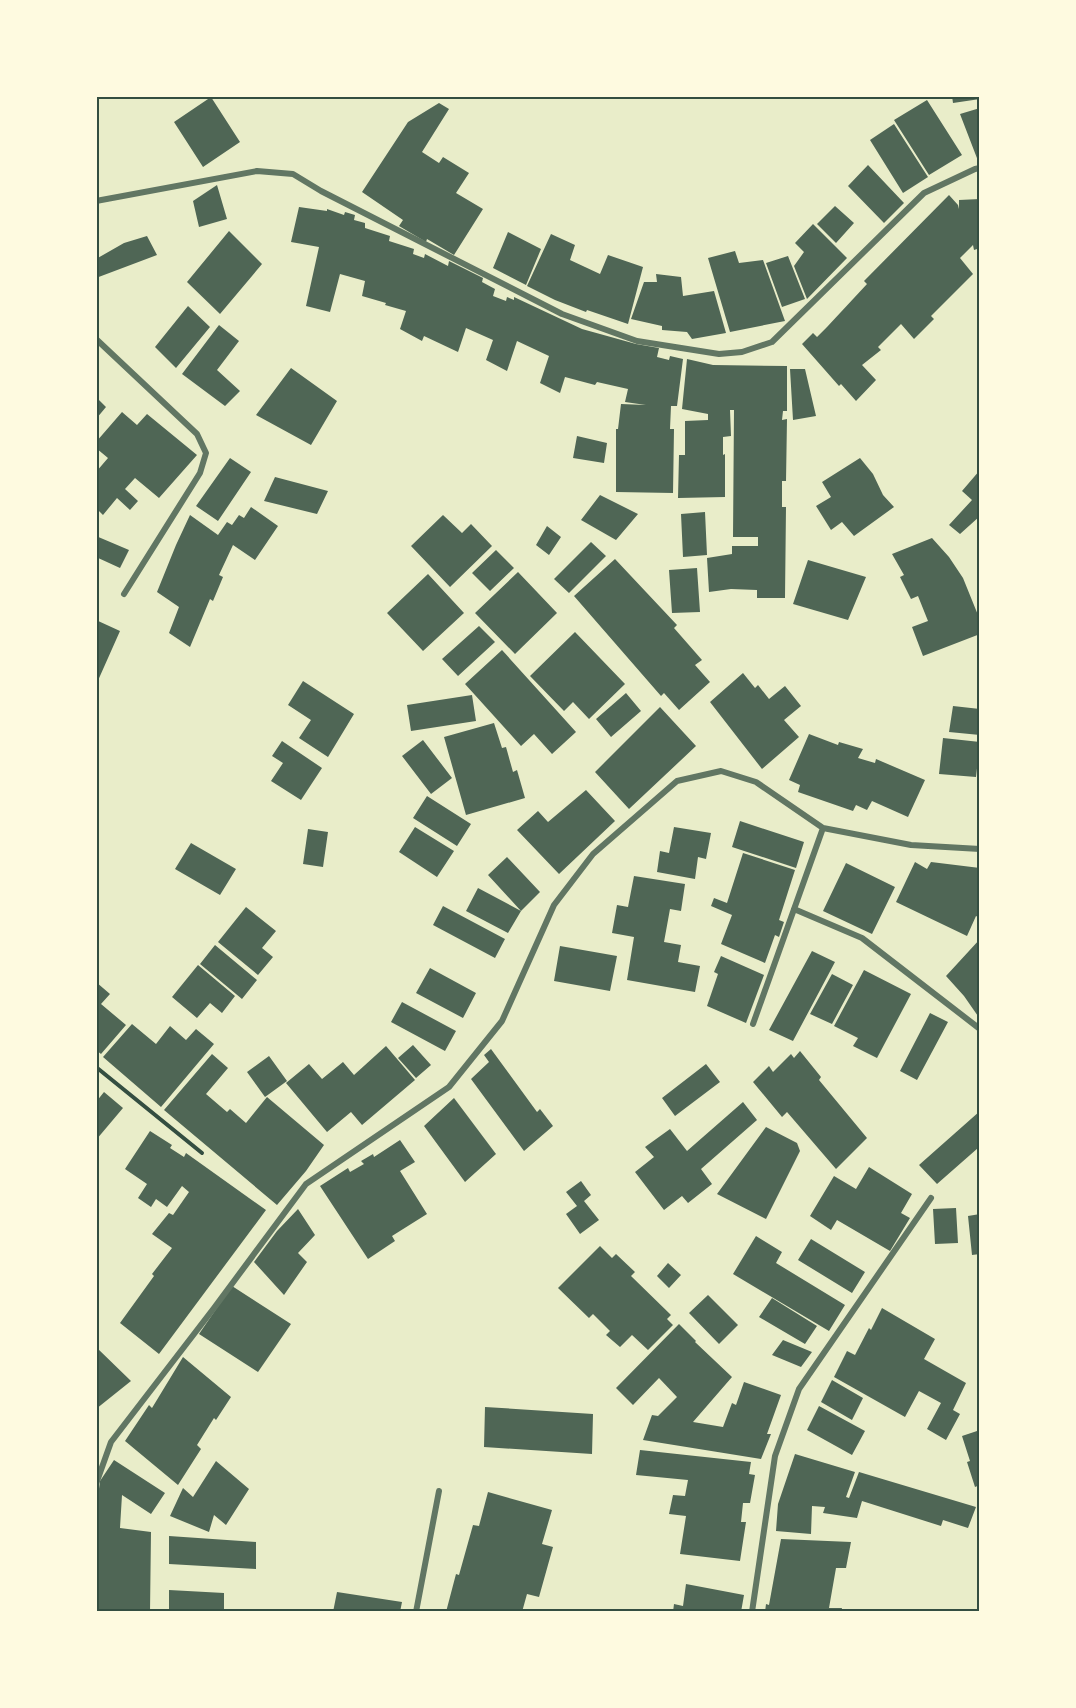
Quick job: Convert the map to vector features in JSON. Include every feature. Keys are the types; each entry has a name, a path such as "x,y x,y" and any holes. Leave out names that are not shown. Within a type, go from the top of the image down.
{"street":[{"path":"96,201 257,171 293,174 321,191 562,314 637,341 719,354 742,352 772,342 924,194 980,168"},
{"path":"96,339 198,434 206,453 200,473 124,594"},
{"path":"96,1485 111,1442 306,1184 449,1087 502,1021 554,905 593,854 677,781 721,771 756,782 823,828 911,845 980,849"},
{"path":"753,1024 823,828"},
{"path":"794,909 862,938 980,1029"},
{"path":"752,1612 775,1456 799,1389 931,1198"},
{"path":"416,1612 439,1491"}],"path":[{"path":"96,1067 202,1153"}],"building":[{"path":"952,96 980,96 980,99 953,103"},
{"path":"211,97 240,142 203,167 174,122"},
{"path":"927,100 962,155 929,175 894,120"},
{"path":"439,103 449,109 422,152 439,163 443,157 469,173 456,193 483,209 454,255 399,226 403,220 362,192 408,122"},
{"path":"980,108 980,166 960,114"},
{"path":"894,124 928,177 903,193 870,140"},
{"path":"868,165 904,203 884,223 848,186"},
{"path":"217,185 227,219 199,227 193,201"},
{"path":"949,195 959,209 959,200 980,199 980,248 974,250 973,245 960,258 973,274 931,316 934,319 914,339 901,324 878,347 881,350 862,365 876,380 856,401 841,384 839,386 802,344 813,333 817,337 827,327 867,284 864,281"},
{"path":"835,206 854,223 836,243 817,224"},
{"path":"299,207 327,211 327,209 344,215 345,212 355,215 354,220 365,223 365,228 390,236 389,241 414,249 413,254 424,258 425,254 448,266 449,261 483,278 482,282 495,289 493,296 506,301 507,297 514,300 514,297 582,329 659,348 657,357 669,360 670,356 683,359 677,406 671,406 670,429 674,429 673,493 616,492 616,429 618,429 621,404 646,405 625,402 628,389 597,382 595,385 565,377 560,393 540,383 549,356 517,341 507,371 486,360 493,340 466,328 458,352 424,336 422,341 400,329 406,311 362,296 365,281 340,274 330,312 306,306 319,247 291,242"},
{"path":"813,224 847,258 807,299 794,266 804,252 795,243"},
{"path":"229,231 262,264 220,314 187,282"},
{"path":"508,232 541,249 526,285 493,268"},
{"path":"551,234 575,245 570,260 600,274 608,255 643,267 628,324 587,310 586,312 527,286"},
{"path":"147,236 157,255 96,278 96,259 124,243"},
{"path":"735,251 739,263 763,260 785,321 730,332 708,258"},
{"path":"788,256 805,299 782,307 766,263"},
{"path":"656,274 681,277 683,296 714,291 726,333 692,339 687,332 662,330 662,326 631,319 644,282 657,282"},
{"path":"188,306 210,327 176,368 155,347"},
{"path":"219,325 239,341 217,370 240,391 225,406 182,374"},
{"path":"687,359 713,365 787,366 787,411 783,411 782,420 787,419 786,481 782,481 782,507 786,507 785,598 757,598 757,590 731,589 709,592 707,558 732,554 732,546 758,546 758,537 733,537 734,410 730,410 731,436 723,437 725,497 678,498 679,455 685,455 685,421 708,420 708,414 682,409"},
{"path":"291,368 337,401 311,445 256,415"},
{"path":"790,369 805,369 816,416 793,420"},
{"path":"96,397 106,407 96,419"},
{"path":"122,412 137,425 147,414 197,455 159,498 135,478 125,489 138,501 130,510 117,498 103,515 96,508 96,472 108,458 96,448 96,442"},
{"path":"577,436 607,443 604,463 573,458"},
{"path":"230,458 251,472 218,521 196,506"},
{"path":"860,458 873,474 883,495 894,507 854,536 842,522 831,530 816,506 831,497 822,482"},
{"path":"980,470 980,516 960,534 949,525 972,500 962,491"},
{"path":"275,477 328,491 317,514 264,501"},
{"path":"600,495 638,514 616,540 581,520"},
{"path":"251,507 278,526 255,560 233,545 219,575 223,577 213,601 210,599 190,647 169,633 179,607 157,592 176,545 190,515 218,535 227,522 232,525 239,515 244,518"},
{"path":"705,512 707,555 683,557 681,514"},
{"path":"443,515 462,533 471,524 492,546 450,587 411,546"},
{"path":"547,526 561,537 549,555 536,545"},
{"path":"96,536 129,550 120,568 96,557"},
{"path":"932,538 963,578 980,620 980,634 923,656 912,627 928,621 918,596 911,599 900,577 904,575 892,554"},
{"path":"591,542 606,556 569,593 554,579"},
{"path":"496,550 514,568 490,591 472,573"},
{"path":"615,559 677,625 674,628 702,660 695,665 710,682 679,710 664,693 661,696 574,596"},
{"path":"808,560 866,577 848,620 793,604"},
{"path":"697,568 700,612 672,613 669,570"},
{"path":"518,572 557,613 515,654 475,613"},
{"path":"428,574 464,613 423,651 387,613"},
{"path":"96,620 120,631 96,685"},
{"path":"479,626 495,642 458,676 442,659"},
{"path":"575,632 625,684 589,719 573,702 564,711 530,676"},
{"path":"502,650 576,732 552,754 534,734 521,746 465,684"},
{"path":"743,673 755,688 758,685 769,699 785,686 801,706 784,720 799,737 762,769 710,702"},
{"path":"303,681 354,714 328,757 299,738 311,720 288,705"},
{"path":"626,693 641,711 611,737 596,719"},
{"path":"472,695 476,721 411,731 407,705"},
{"path":"953,706 980,709 980,735 949,732"},
{"path":"660,707 696,746 629,809 595,772"},
{"path":"494,723 502,748 506,747 513,772 517,770 525,798 466,815 444,737"},
{"path":"809,734 838,745 839,742 863,749 858,758 875,763 876,759 925,780 908,817 872,801 867,810 856,805 853,811 798,792 800,785 789,780"},
{"path":"943,738 980,742 976,777 939,774"},
{"path":"423,740 452,778 431,794 402,756"},
{"path":"282,741 322,768 301,800 271,781 283,763 272,756"},
{"path":"586,790 615,821 559,874 517,830 538,811 548,822"},
{"path":"427,796 471,824 457,846 413,818"},
{"path":"740,821 804,842 796,868 732,847"},
{"path":"415,827 454,851 437,877 399,852"},
{"path":"674,827 711,833 706,859 698,857 695,879 657,872 660,851 669,853"},
{"path":"308,829 328,832 323,867 303,864"},
{"path":"191,843 236,869 220,895 175,869"},
{"path":"743,853 795,870 779,920 784,922 779,937 775,935 765,963 721,944 732,915 711,906 714,898 727,903"},
{"path":"507,857 540,892 521,911 488,875"},
{"path":"915,862 927,869 931,862 980,868 980,918 976,916 967,936 896,902"},
{"path":"846,863 895,887 872,934 823,911"},
{"path":"634,876 685,884 681,911 670,909 664,942 681,945 678,962 700,966 695,992 627,980 634,937 612,933 617,905 628,907"},
{"path":"478,888 521,911 508,933 466,911"},
{"path":"443,906 505,939 495,958 433,925"},
{"path":"246,907 276,931 262,948 273,957 258,975 218,942"},
{"path":"980,939 980,1019 946,976"},
{"path":"215,945 257,980 242,999 200,964"},
{"path":"560,946 617,956 610,991 554,981"},
{"path":"812,951 835,962 793,1041 769,1030"},
{"path":"721,956 764,975 746,1023 707,1006 718,974 714,972"},
{"path":"198,965 235,996 222,1013 210,1003 197,1018 172,997"},
{"path":"430,968 476,993 463,1018 416,993"},
{"path":"864,970 911,994 877,1058 853,1046 858,1038 834,1026"},
{"path":"832,974 853,985 832,1024 810,1014"},
{"path":"96,982 110,994 101,1004 126,1025 101,1054 96,1050"},
{"path":"402,1002 456,1031 445,1051 391,1022"},
{"path":"930,1013 948,1022 917,1080 900,1071"},
{"path":"132,1024 156,1044 170,1026 186,1040 196,1029 214,1044 161,1107 103,1057"},
{"path":"413,1045 431,1065 416,1078 398,1058"},
{"path":"386,1046 415,1080 362,1125 351,1112 327,1132 286,1083 309,1064 322,1079 343,1062 354,1075"},
{"path":"491,1049 537,1112 540,1109 553,1126 524,1151 471,1079 489,1062 484,1055"},
{"path":"800,1051 821,1077 819,1080 867,1138 836,1169 787,1112 782,1117 753,1082 769,1066 773,1072 791,1054 794,1058"},
{"path":"212,1054 228,1068 206,1094 227,1112 230,1109 246,1123 267,1097 324,1145 306,1171 277,1205 164,1110"},
{"path":"269,1056 287,1081 265,1097 247,1072"},
{"path":"706,1064 720,1082 675,1116 662,1098"},
{"path":"104,1092 123,1108 96,1140 96,1102"},
{"path":"454,1098 496,1154 465,1182 424,1126"},
{"path":"743,1102 757,1120 701,1169 712,1184 688,1203 682,1196 664,1210 635,1172 654,1157 645,1147 670,1129 687,1151"},
{"path":"980,1111 980,1151 978,1148 937,1184 919,1165"},
{"path":"766,1127 797,1143 800,1151 766,1219 717,1194"},
{"path":"150,1131 172,1145 170,1148 184,1157 186,1153 266,1210 159,1354 120,1323 172,1248 152,1234 169,1213 173,1215 189,1192 182,1186 167,1207 156,1199 151,1207 138,1198 147,1184 125,1169"},
{"path":"400,1140 415,1162 400,1171 427,1214 392,1236 395,1241 368,1259 320,1186 348,1168 350,1172 364,1164 361,1161 373,1154 374,1157"},
{"path":"869,1167 912,1194 901,1213 910,1218 890,1251 837,1220 831,1230 810,1216 834,1176 856,1189"},
{"path":"581,1181 591,1195 584,1201 599,1220 580,1234 566,1214 577,1206 566,1192"},
{"path":"956,1208 958,1243 935,1244 933,1209"},
{"path":"298,1209 315,1235 298,1253 307,1262 284,1295 254,1262 277,1231"},
{"path":"980,1214 980,1254 972,1255 968,1216"},
{"path":"756,1236 782,1252 776,1263 845,1305 829,1331 733,1274"},
{"path":"811,1239 865,1272 852,1293 798,1260"},
{"path":"600,1246 612,1258 616,1254 635,1272 631,1276 671,1315 667,1319 673,1325 648,1350 632,1335 620,1347 606,1335 610,1331 593,1314 589,1318 558,1288"},
{"path":"668,1263 681,1275 669,1288 657,1276"},
{"path":"232,1286 291,1324 258,1372 199,1334"},
{"path":"708,1295 738,1325 719,1344 689,1313"},
{"path":"772,1298 817,1326 805,1344 759,1317"},
{"path":"882,1308 935,1339 924,1359 966,1383 953,1410 960,1414 946,1440 927,1429 941,1403 919,1391 905,1417 834,1377 847,1351 855,1355"},
{"path":"679,1324 732,1377 693,1422 723,1427 732,1403 736,1405 744,1382 781,1395 767,1434 771,1434 761,1459 643,1440 652,1415 658,1416 677,1397 659,1378 633,1405 616,1388"},
{"path":"783,1340 812,1352 801,1367 772,1355"},
{"path":"96,1347 131,1381 96,1409"},
{"path":"183,1357 231,1397 197,1445 201,1449 178,1485 125,1441 149,1405 152,1408"},
{"path":"832,1380 863,1398 852,1420 821,1402"},
{"path":"819,1406 865,1431 852,1455 807,1430"},
{"path":"485,1407 593,1414 592,1454 484,1447"},
{"path":"980,1430 980,1485 975,1487 962,1436"},
{"path":"640,1450 751,1462 749,1474 755,1475 750,1503 743,1503 741,1522 746,1522 740,1561 680,1554 686,1516 669,1514 673,1495 685,1496 688,1480 636,1475"},
{"path":"795,1454 855,1472 846,1497 849,1498 859,1472 976,1507 968,1528 943,1520 941,1526 862,1501 857,1518 823,1513 825,1507 812,1506 811,1534 776,1531 778,1504"},
{"path":"114,1460 165,1493 151,1514 122,1495 120,1528 151,1532 150,1612 96,1612 96,1512 100,1481"},
{"path":"216,1461 249,1489 226,1525 214,1515 209,1532 170,1516 183,1488 193,1497"},
{"path":"488,1492 552,1510 542,1544 553,1547 539,1597 527,1594 522,1612 446,1612 473,1525 479,1526"},
{"path":"169,1536 256,1542 256,1569 169,1564"},
{"path":"781,1539 851,1542 846,1568 836,1568 829,1608 842,1608 841,1612 765,1612 766,1604 769,1605"},
{"path":"686,1584 744,1595 741,1612 673,1612 674,1604 683,1606"},
{"path":"169,1590 224,1593 224,1612 169,1612"},
{"path":"337,1592 402,1602 400,1612 333,1612"}]}
